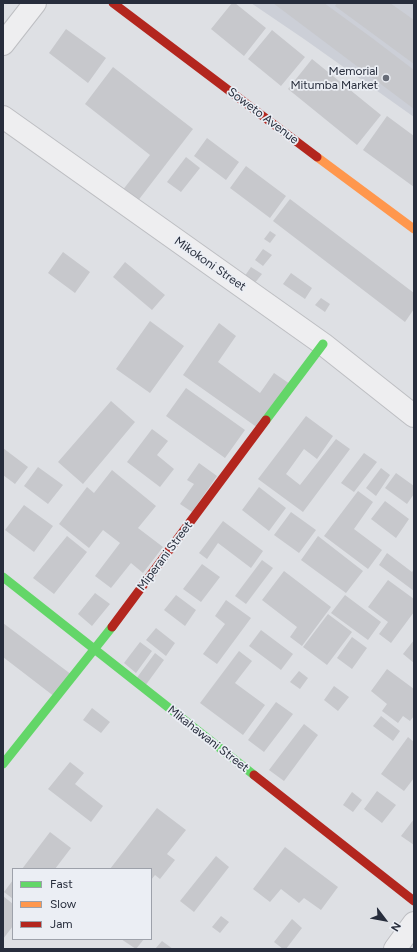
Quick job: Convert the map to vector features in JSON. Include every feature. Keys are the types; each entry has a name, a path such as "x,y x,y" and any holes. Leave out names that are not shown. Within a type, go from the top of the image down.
{"street":[{"path":"3,44 35,3"},
{"name":"Soweto Avenue","path":"113,3 414,229"},
{"name":"Mikokoni Street","path":"3,117 323,344 414,416"},
{"name":"Miperani Street","path":"3,764 95,650 323,344"},
{"name":"Mikahawani Street","path":"3,577 414,901"},
{"path":"395,949 414,923"}],"shaded area":[{"name":"Memorial Mitumba Market","path":"251,3 414,3 414,117 304,39"}],"building":[{"path":"232,3 235,3 266,28 244,56 211,29"},
{"path":"273,3 324,3 372,38 414,70 414,109"},
{"path":"337,3 390,3 414,20 414,64 335,6"},
{"path":"66,29 106,58 88,83 49,53"},
{"path":"272,30 305,57 281,86 248,59"},
{"path":"312,59 381,115 357,145 288,89"},
{"path":"113,67 193,129 137,202 122,191 150,155 85,104"},
{"path":"387,116 414,136 414,187 363,150"},
{"path":"207,138 239,162 226,180 194,156"},
{"path":"186,157 200,168 181,192 167,182"},
{"path":"246,166 286,196 270,218 230,188"},
{"path":"290,199 414,293 414,309 405,322 273,221"},
{"path":"270,231 276,235 270,243 264,239"},
{"path":"263,249 272,255 263,266 255,260"},
{"path":"63,252 90,272 75,293 48,273"},
{"path":"125,262 165,295 152,310 113,277"},
{"path":"251,267 262,274 254,284 244,277"},
{"path":"291,273 312,288 305,299 283,284"},
{"path":"321,298 330,304 325,312 315,305"},
{"path":"150,321 184,346 150,393 116,369"},
{"path":"219,323 236,336 218,362 260,393 274,373 290,384 258,428 183,375"},
{"path":"186,388 245,430 225,458 166,416"},
{"path":"111,401 135,422 83,484 58,462"},
{"path":"306,416 333,436 317,459 304,449 286,474 300,485 336,439 350,449 303,512 258,479"},
{"path":"152,429 168,441 157,455 174,469 160,487 127,462"},
{"path":"3,448 28,467 15,484 3,475"},
{"path":"364,453 377,462 354,492 341,483"},
{"path":"199,463 217,476 192,512 180,504 194,484 187,480"},
{"path":"38,467 63,485 48,504 24,486"},
{"path":"381,468 390,475 376,496 366,488"},
{"path":"112,470 156,506 138,528 163,547 143,573 131,563 111,588 95,576 120,543 103,530 89,548 59,524 87,487 94,493"},
{"path":"396,473 414,486 414,494 407,504 385,488"},
{"path":"259,487 286,508 269,531 242,510"},
{"path":"358,491 373,502 354,529 382,550 368,569 324,536"},
{"path":"385,501 409,519 396,538 371,519"},
{"path":"24,505 53,526 34,552 5,530"},
{"path":"291,512 316,530 299,553 274,535"},
{"path":"223,521 263,551 251,568 218,543 207,559 199,553"},
{"path":"67,536 87,552 54,594 33,578"},
{"path":"318,536 363,571 346,593 301,560"},
{"path":"387,553 412,572 414,569 414,591 379,565"},
{"path":"262,560 273,568 246,604 235,596"},
{"path":"202,564 220,577 201,602 183,589"},
{"path":"284,571 331,607 302,646 290,637 297,627 262,600"},
{"path":"388,580 414,599 414,612 391,643 379,634 388,622 368,607"},
{"path":"95,593 110,604 92,626 78,614"},
{"path":"176,595 196,610 185,626 164,610"},
{"path":"345,595 381,622 368,640 331,613"},
{"path":"226,600 251,618 217,664 203,654 225,624 215,616"},
{"path":"328,614 352,632 327,665 303,647"},
{"path":"3,623 72,675 55,697 3,657"},
{"path":"156,628 175,643 166,656 146,640"},
{"path":"261,630 293,654 281,670 249,646"},
{"path":"352,637 367,648 352,669 337,658"},
{"path":"414,640 414,663 403,654"},
{"path":"140,642 152,651 136,673 124,663"},
{"path":"239,651 252,661 235,683 265,705 243,735 200,703"},
{"path":"155,653 164,660 145,686 136,679"},
{"path":"387,669 414,689 414,716 410,721 403,716 398,723 382,711 387,704 371,691"},
{"path":"299,671 308,678 300,689 290,682"},
{"path":"334,686 349,697 338,711 324,700"},
{"path":"276,702 293,714 264,752 248,740"},
{"path":"92,708 110,722 101,733 83,720"},
{"path":"381,716 400,731 393,741 373,726"},
{"path":"304,724 318,735 284,781 269,770"},
{"path":"408,737 414,742 414,778 404,791 381,774"},
{"path":"70,762 84,773 75,784 103,806 91,822 48,789"},
{"path":"377,791 396,805 382,823 364,809"},
{"path":"352,792 362,800 353,812 343,805"},
{"path":"157,808 186,830 167,854 175,860 160,879 155,875 152,879 152,868 111,868"},
{"path":"414,819 414,845 401,836"},
{"path":"50,832 71,848 56,868 23,868"},
{"path":"285,847 338,887 321,910 304,898 299,903 281,889 270,902 253,889"},
{"path":"216,856 229,867 194,912 180,901"},
{"path":"12,881 12,898 4,892"},
{"path":"3,896 12,903 12,927 3,939"},
{"path":"221,916 229,922 220,933 212,927"},
{"path":"292,919 302,928 286,949 283,949 274,942"},
{"path":"122,940 143,940 136,949"},
{"path":"162,941 173,949 155,949"}],"traffic: fast":[{"path":"266,420 323,344"},
{"path":"3,577 254,775"},
{"path":"3,764 112,627"}],"traffic: slow":[{"path":"317,157 414,229"}],"traffic: jam":[{"path":"113,3 317,157"},
{"path":"112,627 266,420"},
{"path":"254,775 414,901"}],"place":[{"name":"Memorial Mitumba Market","path":"386,78"}]}
